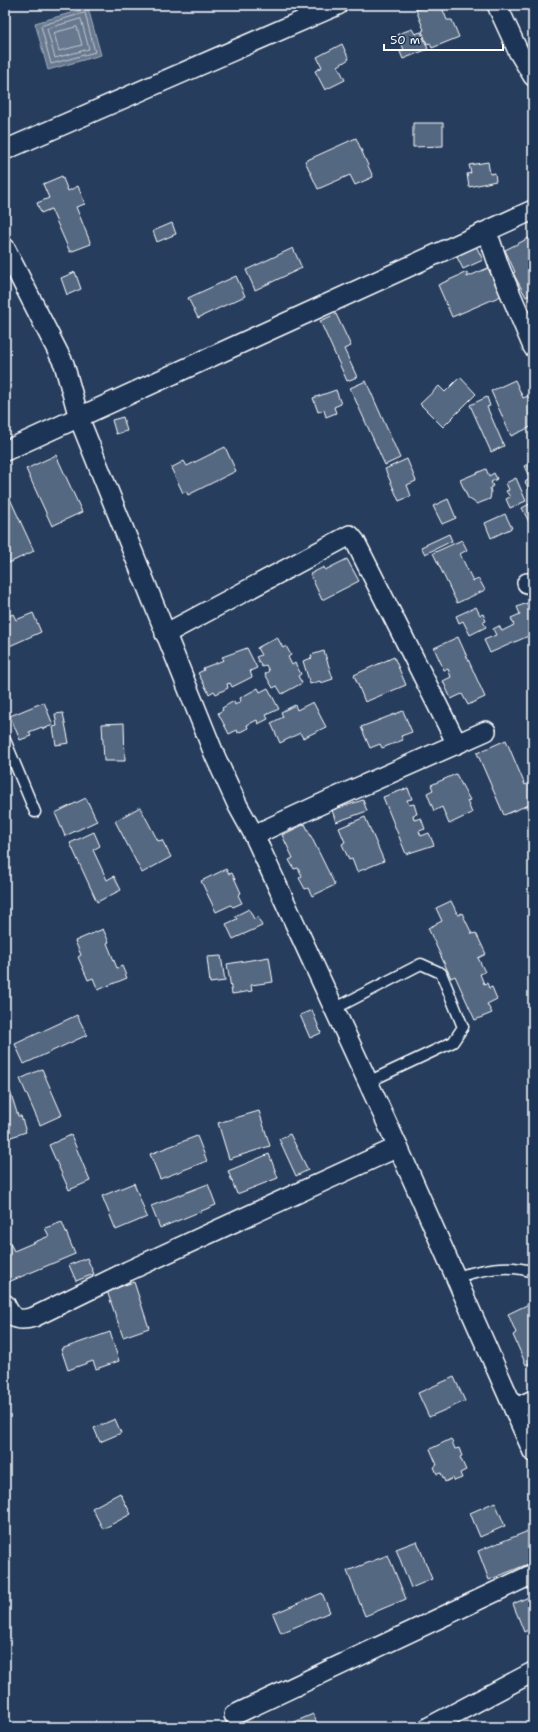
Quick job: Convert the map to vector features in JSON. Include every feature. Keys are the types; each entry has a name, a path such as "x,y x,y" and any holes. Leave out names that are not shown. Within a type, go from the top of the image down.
{"street":[{"path":"5,150 338,5"},
{"path":"497,5 518,51 533,76"},
{"path":"5,451 533,210"},
{"path":"485,233 491,243 500,270 533,347"},
{"path":"5,248 64,364 79,418 215,756 238,806 254,835 398,1147 533,1452"},
{"path":"166,634 350,535 355,541 457,744"},
{"path":"254,835 332,798 486,731"},
{"path":"5,1304 14,1318 24,1320 34,1317 128,1271 398,1147"},
{"path":"514,1409 533,1400"},
{"path":"234,1715 533,1574"},
{"path":"429,1727 533,1672"}],"lane":[{"path":"5,740 35,812"},
{"path":"334,1009 421,964 441,973 463,1027 453,1042 368,1082"},
{"path":"456,1277 484,1269 507,1267 533,1272"}],"water":[{"path":"88,8 101,55 48,70 35,23"}],"building":[{"path":"428,5 441,5 447,20 452,20 459,37 432,48 430,43 427,44 422,31 424,30 416,10"},
{"path":"412,29 415,34 421,32 428,49 403,59 400,52 404,50 398,34"},
{"path":"342,44 349,59 338,66 345,80 325,90 315,71 322,67 317,57"},
{"path":"413,123 443,123 443,146 413,147"},
{"path":"356,138 373,177 355,185 350,175 318,189 305,161"},
{"path":"488,162 490,174 495,173 496,181 469,187 467,174 471,173 469,165"},
{"path":"62,176 68,191 78,186 85,204 76,207 91,244 70,252 51,209 41,213 37,203 49,198 43,184"},
{"path":"172,223 176,234 157,242 153,231"},
{"path":"533,236 533,294 526,297 513,273 515,272 505,250"},
{"path":"476,246 483,260 463,269 456,255"},
{"path":"293,248 302,268 255,290 246,270"},
{"path":"488,268 501,296 452,317 438,285 467,272 467,277"},
{"path":"75,272 81,289 67,295 61,278"},
{"path":"236,276 245,296 198,318 188,298"},
{"path":"336,314 351,346 344,349 357,377 347,381 320,321"},
{"path":"460,377 476,394 443,427 420,404 439,386 445,392"},
{"path":"515,380 523,398 533,394 533,426 511,436 491,391"},
{"path":"366,381 400,458 385,465 350,388"},
{"path":"336,390 341,404 334,407 336,413 326,417 324,410 318,412 313,398"},
{"path":"487,397 490,406 487,407 504,446 491,452 470,405"},
{"path":"123,417 127,431 116,434 112,420"},
{"path":"225,447 236,471 188,495 186,491 183,493 171,468 184,461 187,466"},
{"path":"56,455 82,512 52,526 26,469"},
{"path":"407,459 416,481 407,485 411,496 399,501 385,469"},
{"path":"533,462 533,488 529,489 525,482 530,479 524,466"},
{"path":"486,469 489,476 494,473 497,479 491,482 493,486 490,488 490,499 477,504 468,498 460,480"},
{"path":"516,478 526,501 510,508 506,499 510,497 506,491 509,490 506,483"},
{"path":"5,488 34,551 9,563 5,554"},
{"path":"448,499 456,518 442,524 433,506"},
{"path":"533,502 533,527 532,528 522,508"},
{"path":"505,514 512,528 491,538 485,523"},
{"path":"449,534 452,541 425,554 421,547"},
{"path":"462,540 467,550 460,554 473,581 479,579 485,590 457,603 433,553"},
{"path":"347,559 359,581 322,600 310,574 324,567 325,570"},
{"path":"527,603 529,608 533,606 533,634 490,653 484,640 496,635 493,629 499,626 502,631 514,625 511,618 520,614 517,607"},
{"path":"476,607 480,615 483,614 486,621 483,622 486,627 470,635 463,621 459,623 456,616"},
{"path":"33,613 41,632 5,648 5,618 13,614 16,620"},
{"path":"277,637 283,648 286,646 291,655 288,657 292,665 295,663 301,674 298,676 302,683 282,694 277,686 273,688 265,674 269,671 266,665 262,667 256,657 261,655 257,648"},
{"path":"458,637 485,697 468,705 462,694 451,699 443,681 451,677 448,669 444,670 434,648"},
{"path":"247,648 257,668 250,671 252,677 232,687 230,683 227,684 228,688 216,694 214,691 209,694 198,673 204,670 203,668 224,660 222,657"},
{"path":"324,651 333,679 321,683 320,681 310,684 303,661 312,658 311,655"},
{"path":"394,657 406,685 365,702 354,675"},
{"path":"258,688 260,692 268,688 279,709 266,715 268,719 258,724 257,720 247,725 248,728 238,733 237,730 229,734 218,713 223,710 222,708 234,701 235,705 241,701 240,698"},
{"path":"44,702 53,725 29,732 31,736 20,740 10,716"},
{"path":"313,702 326,727 303,738 300,733 280,743 271,723 283,717 281,712 295,705 297,710"},
{"path":"403,711 412,732 401,736 403,740 382,748 380,744 370,748 361,727"},
{"path":"63,713 69,743 56,745 53,727 57,726 55,714"},
{"path":"124,723 125,761 104,761 102,724"},
{"path":"506,740 525,785 531,782 533,787 533,803 504,815 477,753"},
{"path":"456,774 470,800 467,801 472,813 449,824 442,807 434,811 427,793 433,790 431,785"},
{"path":"408,788 412,799 407,800 409,805 414,804 417,814 413,815 414,820 421,818 425,829 419,831 421,836 429,833 434,845 406,854 383,797"},
{"path":"86,798 97,821 65,836 55,813"},
{"path":"363,800 367,811 336,822 332,810"},
{"path":"140,807 158,841 162,840 171,857 142,873 115,821"},
{"path":"365,817 384,861 357,872 352,859 349,860 342,844 345,842 339,828"},
{"path":"305,824 335,885 312,896 308,888 305,889 299,878 302,876 298,868 294,869 289,860 293,858 282,835"},
{"path":"94,832 100,846 93,850 107,880 114,876 121,890 97,902 70,843"},
{"path":"226,869 229,874 232,873 241,893 238,895 242,903 233,907 231,905 216,912 201,881"},
{"path":"451,901 458,915 462,913 472,934 476,933 486,954 478,958 485,972 480,974 484,984 487,983 489,988 492,987 497,999 487,1004 492,1013 475,1020 455,976 451,978 428,928 442,921 436,908"},
{"path":"249,909 254,919 258,917 262,926 233,939 226,924 237,919 235,916"},
{"path":"103,929 109,942 107,943 117,968 122,966 127,978 98,990 93,978 88,980 78,957 81,955 75,941"},
{"path":"221,956 225,981 210,983 207,957"},
{"path":"269,957 273,982 251,985 252,991 232,994 227,964"},
{"path":"312,1010 321,1033 310,1038 300,1015"},
{"path":"77,1015 87,1035 24,1064 15,1044"},
{"path":"42,1069 62,1115 40,1125 20,1079"},
{"path":"10,1091 18,1116 21,1116 26,1132 5,1139 5,1093"},
{"path":"259,1111 270,1146 229,1159 218,1123"},
{"path":"290,1134 308,1170 296,1176 279,1139"},
{"path":"71,1135 90,1181 69,1190 49,1145"},
{"path":"197,1136 207,1161 160,1179 150,1154"},
{"path":"269,1154 278,1178 237,1194 228,1171"},
{"path":"134,1183 147,1217 116,1230 102,1196"},
{"path":"208,1184 216,1205 160,1228 151,1206"},
{"path":"62,1222 75,1254 6,1283 5,1245 10,1243 14,1251 49,1236 45,1228"},
{"path":"87,1258 94,1274 76,1281 69,1265"},
{"path":"134,1282 149,1328 123,1337 107,1291"},
{"path":"533,1302 533,1370 530,1363 526,1365 513,1335 516,1333 508,1314"},
{"path":"110,1332 119,1361 96,1369 93,1361 68,1370 61,1349"},
{"path":"454,1377 465,1401 429,1417 418,1393"},
{"path":"115,1419 121,1433 100,1442 94,1428"},
{"path":"451,1439 455,1449 459,1448 462,1456 460,1457 466,1470 460,1473 462,1478 454,1481 453,1478 445,1482 441,1473 437,1474 434,1467 437,1465 430,1449"},
{"path":"120,1493 131,1514 103,1529 92,1508"},
{"path":"495,1502 505,1526 480,1537 470,1513"},
{"path":"531,1530 533,1535 533,1562 489,1580 478,1551"},
{"path":"417,1541 432,1579 411,1588 396,1549"},
{"path":"388,1555 406,1599 365,1616 347,1571"},
{"path":"322,1593 330,1612 281,1633 273,1614"},
{"path":"533,1595 533,1628 524,1632 513,1604"},
{"path":"313,1714 319,1727 283,1727"}]}
